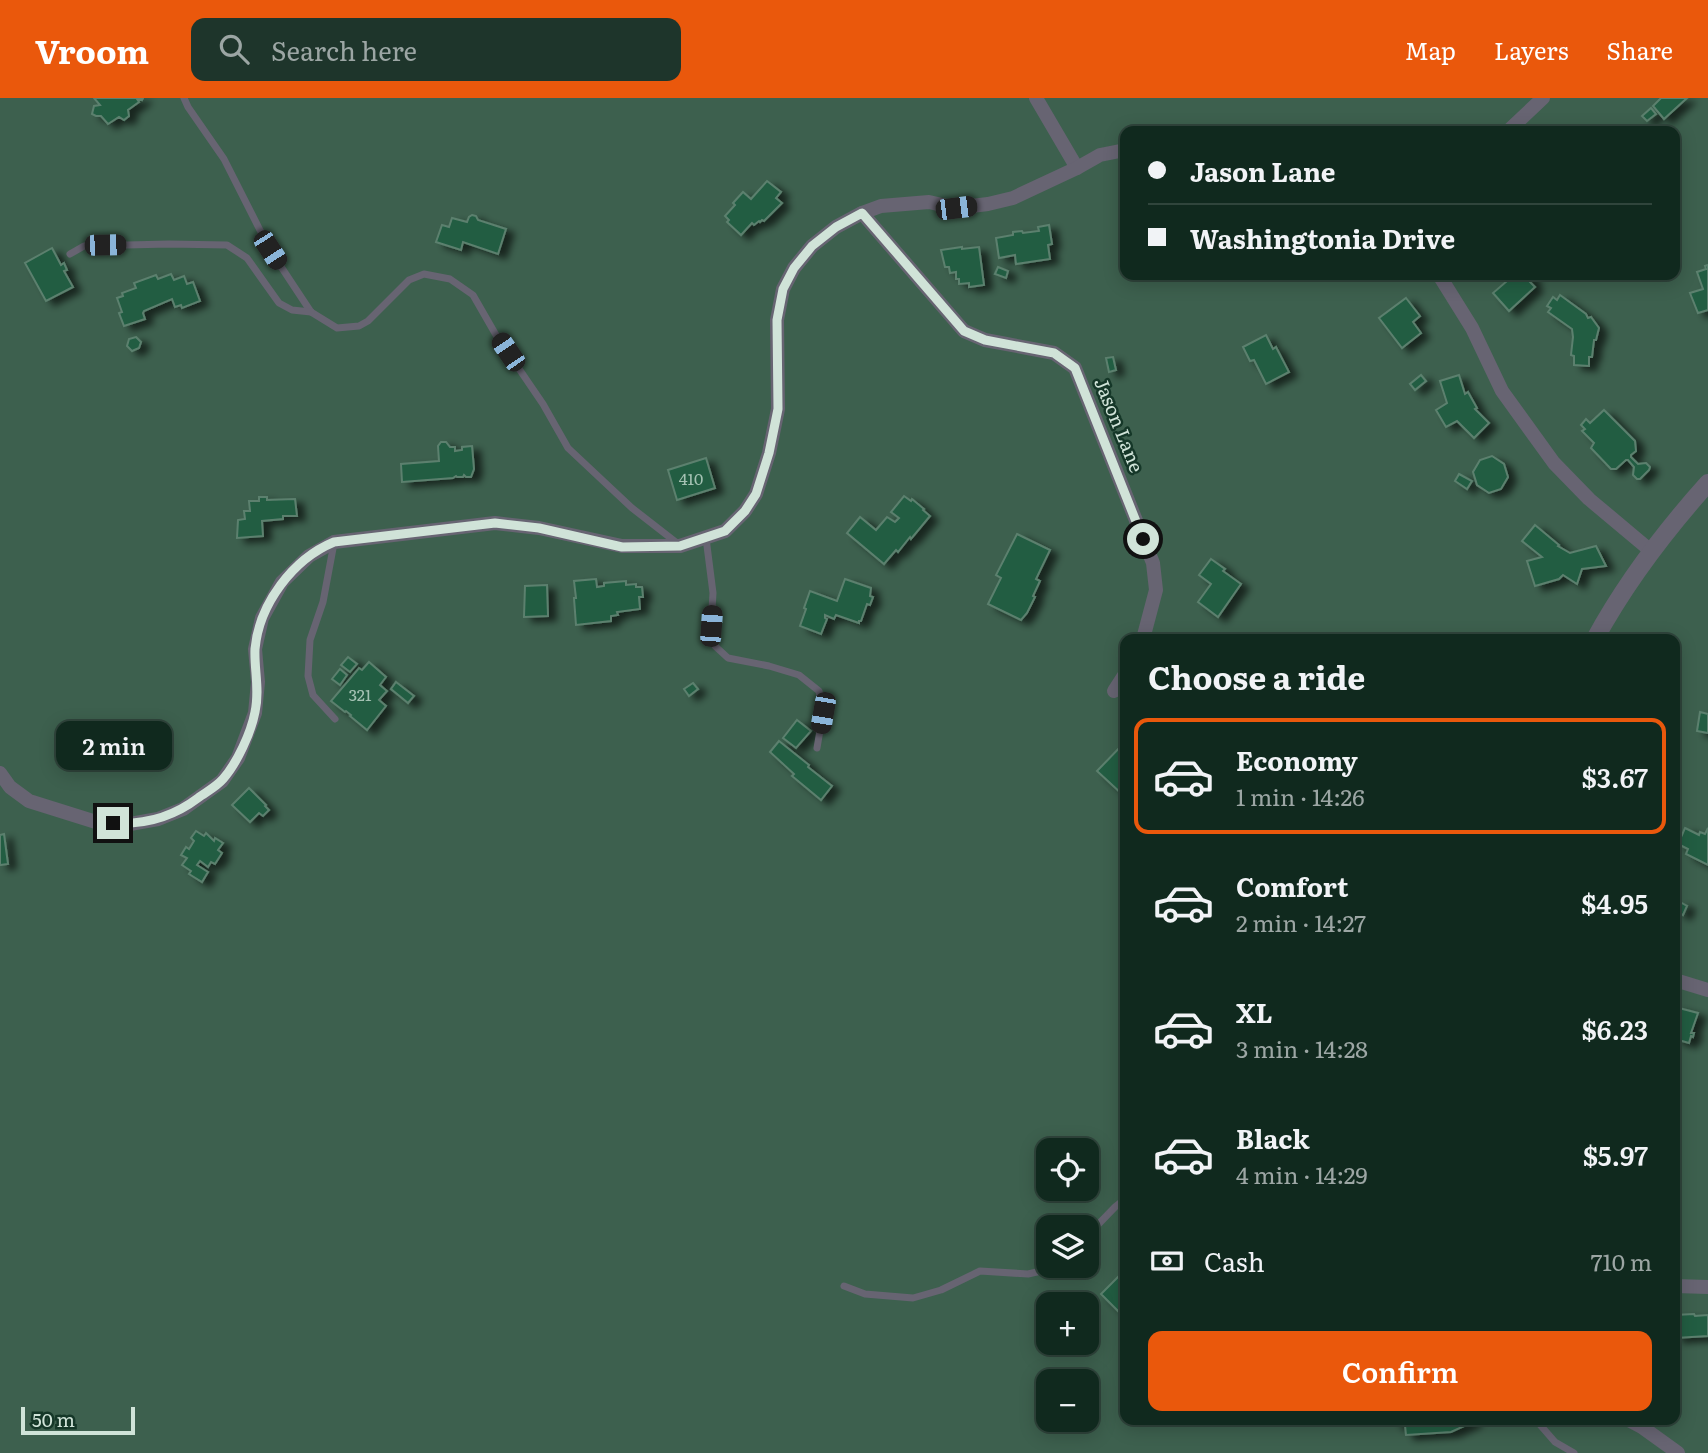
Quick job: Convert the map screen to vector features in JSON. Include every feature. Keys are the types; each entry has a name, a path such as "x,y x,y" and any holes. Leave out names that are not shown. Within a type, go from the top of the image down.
{"street":[{"path":"1037,98 1077,168"},
{"path":"1513,126 1543,98"},
{"path":"0,773 10,787 29,801 96,822 130,824 158,819 183,809 222,781 238,758 255,713 258,682 255,649 262,618 282,582 309,556 334,542 495,523 539,528 622,547 680,546 725,531 745,511 756,494 769,453 778,409 777,320 783,289 794,268 812,246 836,227 881,206 929,202 956,208 988,204 1013,198 1100,155 1120,151"},
{"name":"Jason Lane","path":"862,213 964,331 985,340 1054,353 1075,368 1153,563 1156,590 1144,634"},
{"path":"1442,280 1472,328 1502,391 1554,463 1589,499 1651,551"},
{"path":"1598,634 1614,603 1651,551 1708,483"},
{"path":"1114,691 1120,682"},
{"path":"1680,982 1708,990"},
{"path":"1680,1286 1708,1287"},
{"path":"1638,1425 1678,1453"}],"lane":[{"path":"184,98 224,159 270,250 310,312"},
{"path":"70,254 84,246 227,245 247,258 279,303 292,310 310,312 337,328 359,326 368,321 409,281 424,274 450,279 473,295 496,335 544,404 568,448 632,508 680,546"},
{"path":"706,537 713,593 711,626 715,646 729,658 799,675 819,691 823,713 817,748"},
{"path":"334,542 323,602 310,640 308,676 313,695 335,719"},
{"path":"1099,1223 1120,1202"},
{"path":"844,1286 865,1294 913,1298 941,1290 980,1271 1036,1272"},
{"path":"1540,1425 1555,1442 1574,1453"}],"green space":[{"path":"0,98 1708,98 1708,1453 0,1453"}],"building":[{"path":"94,98 143,98 137,99 139,102 128,110 129,116 124,120 119,117 108,124 101,116 92,114 94,106 100,105"},
{"path":"1661,98 1687,98 1664,119 1653,106"},
{"path":"1651,108 1656,114 1647,121 1642,116"},
{"path":"767,181 781,192 776,198 782,203 764,221 754,225 752,223 741,235 727,222 729,220 725,216 743,192 751,199"},
{"path":"472,215 478,220 506,229 498,254 463,242 461,250 436,242 442,225 449,227 452,218 467,222"},
{"path":"1049,225 1052,244 1048,245 1050,259 1016,264 1015,255 999,258 996,238 1013,235 1013,232 1039,231 1038,227"},
{"path":"979,247 984,285 969,287 969,283 959,284 956,272 950,273 949,267 945,267 941,250"},
{"path":"52,248 61,265 64,263 67,270 64,271 73,287 46,301 25,263"},
{"path":"1708,265 1708,310 1698,313 1690,293 1703,289 1697,272 1706,269 1705,266"},
{"path":"998,267 1008,271 1006,278 995,274"},
{"path":"171,274 174,280 184,276 187,284 193,282 200,301 182,308 181,305 175,307 172,299 144,311 145,319 124,326 117,298 136,288 134,283 156,275 158,279"},
{"path":"1508,280 1532,280 1530,282 1535,287 1509,311 1493,293"},
{"path":"1560,295 1588,318 1591,317 1599,328 1592,357 1589,357 1589,366 1574,365 1574,356 1571,355 1572,329 1548,312 1551,308 1547,306 1553,297 1557,300"},
{"path":"1406,298 1420,316 1413,322 1421,333 1402,348 1379,318"},
{"path":"1266,335 1273,349 1276,347 1289,372 1266,384 1254,360 1250,361 1243,347"},
{"path":"136,337 141,342 139,348 132,351 127,346 129,339"},
{"path":"1113,357 1116,370 1109,372 1106,358"},
{"path":"1421,375 1426,381 1415,390 1410,384"},
{"path":"1459,375 1465,394 1468,392 1477,408 1475,409 1489,423 1474,438 1457,421 1446,427 1436,410 1447,403 1440,381"},
{"path":"1604,410 1635,441 1636,451 1631,457 1638,464 1646,463 1650,467 1640,479 1633,475 1634,467 1628,460 1616,469 1611,469 1591,448 1594,443 1582,431 1585,429 1581,425 1586,419 1590,423"},
{"path":"441,442 455,447 455,451 472,446 474,469 471,477 464,475 402,482 401,464 439,461 438,446"},
{"path":"1492,456 1504,464 1508,477 1501,489 1489,493 1477,485 1473,472 1480,460"},
{"path":"706,458 715,488 677,500 668,470"},
{"path":"1459,474 1472,481 1467,489 1455,481"},
{"path":"904,496 911,501 912,499 930,516 911,539 910,537 884,564 847,533 860,517 876,530 887,517 895,522 899,518 891,512"},
{"path":"259,497 267,497 267,500 295,499 297,516 262,521 263,536 237,538 238,520 245,519 244,511 250,511 249,501 259,501"},
{"path":"1535,525 1570,553 1596,546 1606,566 1582,569 1577,584 1563,575 1559,579 1535,586 1527,561 1542,557 1522,541"},
{"path":"1017,534 1050,550 1036,579 1040,581 1033,596 1035,597 1021,620 988,604 1001,578 996,575"},
{"path":"1211,559 1241,584 1218,617 1198,602 1211,584 1199,575"},
{"path":"596,579 597,587 604,586 604,583 626,581 626,585 636,584 636,587 642,587 640,609 617,612 618,615 611,616 611,621 576,625 574,581"},
{"path":"845,579 871,588 870,596 873,597 870,605 867,604 861,621 859,623 836,615 834,619 825,615 827,619 821,634 800,626 810,591 837,601"},
{"path":"547,585 548,616 524,617 525,586"},
{"path":"348,657 357,664 350,672 341,665"},
{"path":"369,662 386,677 380,685 387,691 379,700 386,706 367,730 331,701 359,668 362,670"},
{"path":"340,669 347,675 340,685 332,679"},
{"path":"396,682 414,696 408,703 391,689"},
{"path":"693,683 698,689 689,696 684,689"},
{"path":"1700,712 1708,714 1708,733 1697,731"},
{"path":"797,720 811,731 796,748 783,738"},
{"path":"779,741 832,786 821,800 792,776 794,774 770,752"},
{"path":"1120,747 1120,792 1097,771"},
{"path":"249,788 269,810 263,816 259,813 250,822 232,805"},
{"path":"1685,828 1699,835 1700,832 1705,834 1708,828 1708,865 1686,854 1688,849 1680,845"},
{"path":"196,831 204,836 206,833 214,841 215,838 223,843 218,850 222,853 215,864 211,862 208,867 200,861 197,865 208,872 202,882 189,874 191,871 182,865 187,858 181,855 194,841 191,838"},
{"path":"4,834 8,864 0,865 0,835"},
{"path":"1680,902 1687,906 1683,915 1680,913"},
{"path":"1680,1008 1698,1013 1691,1033 1694,1033 1693,1037 1691,1036 1689,1043 1680,1040"},
{"path":"1120,1275 1120,1313 1101,1294"},
{"path":"1680,1315 1708,1315 1708,1336 1680,1338"},
{"path":"1405,1425 1466,1425 1451,1432 1406,1435"}],"route":[{"path":"113,823 130,824 158,819 183,809 222,781 238,758 255,713 258,682 255,649 262,618 282,582 309,556 324,546 334,542 495,523 539,528 622,547 680,546 725,531 745,511 756,494 769,453 778,409 777,320 783,289 794,268 812,246 836,227 862,213 964,331 985,340 1054,353 1075,368 1143,539"}]}
